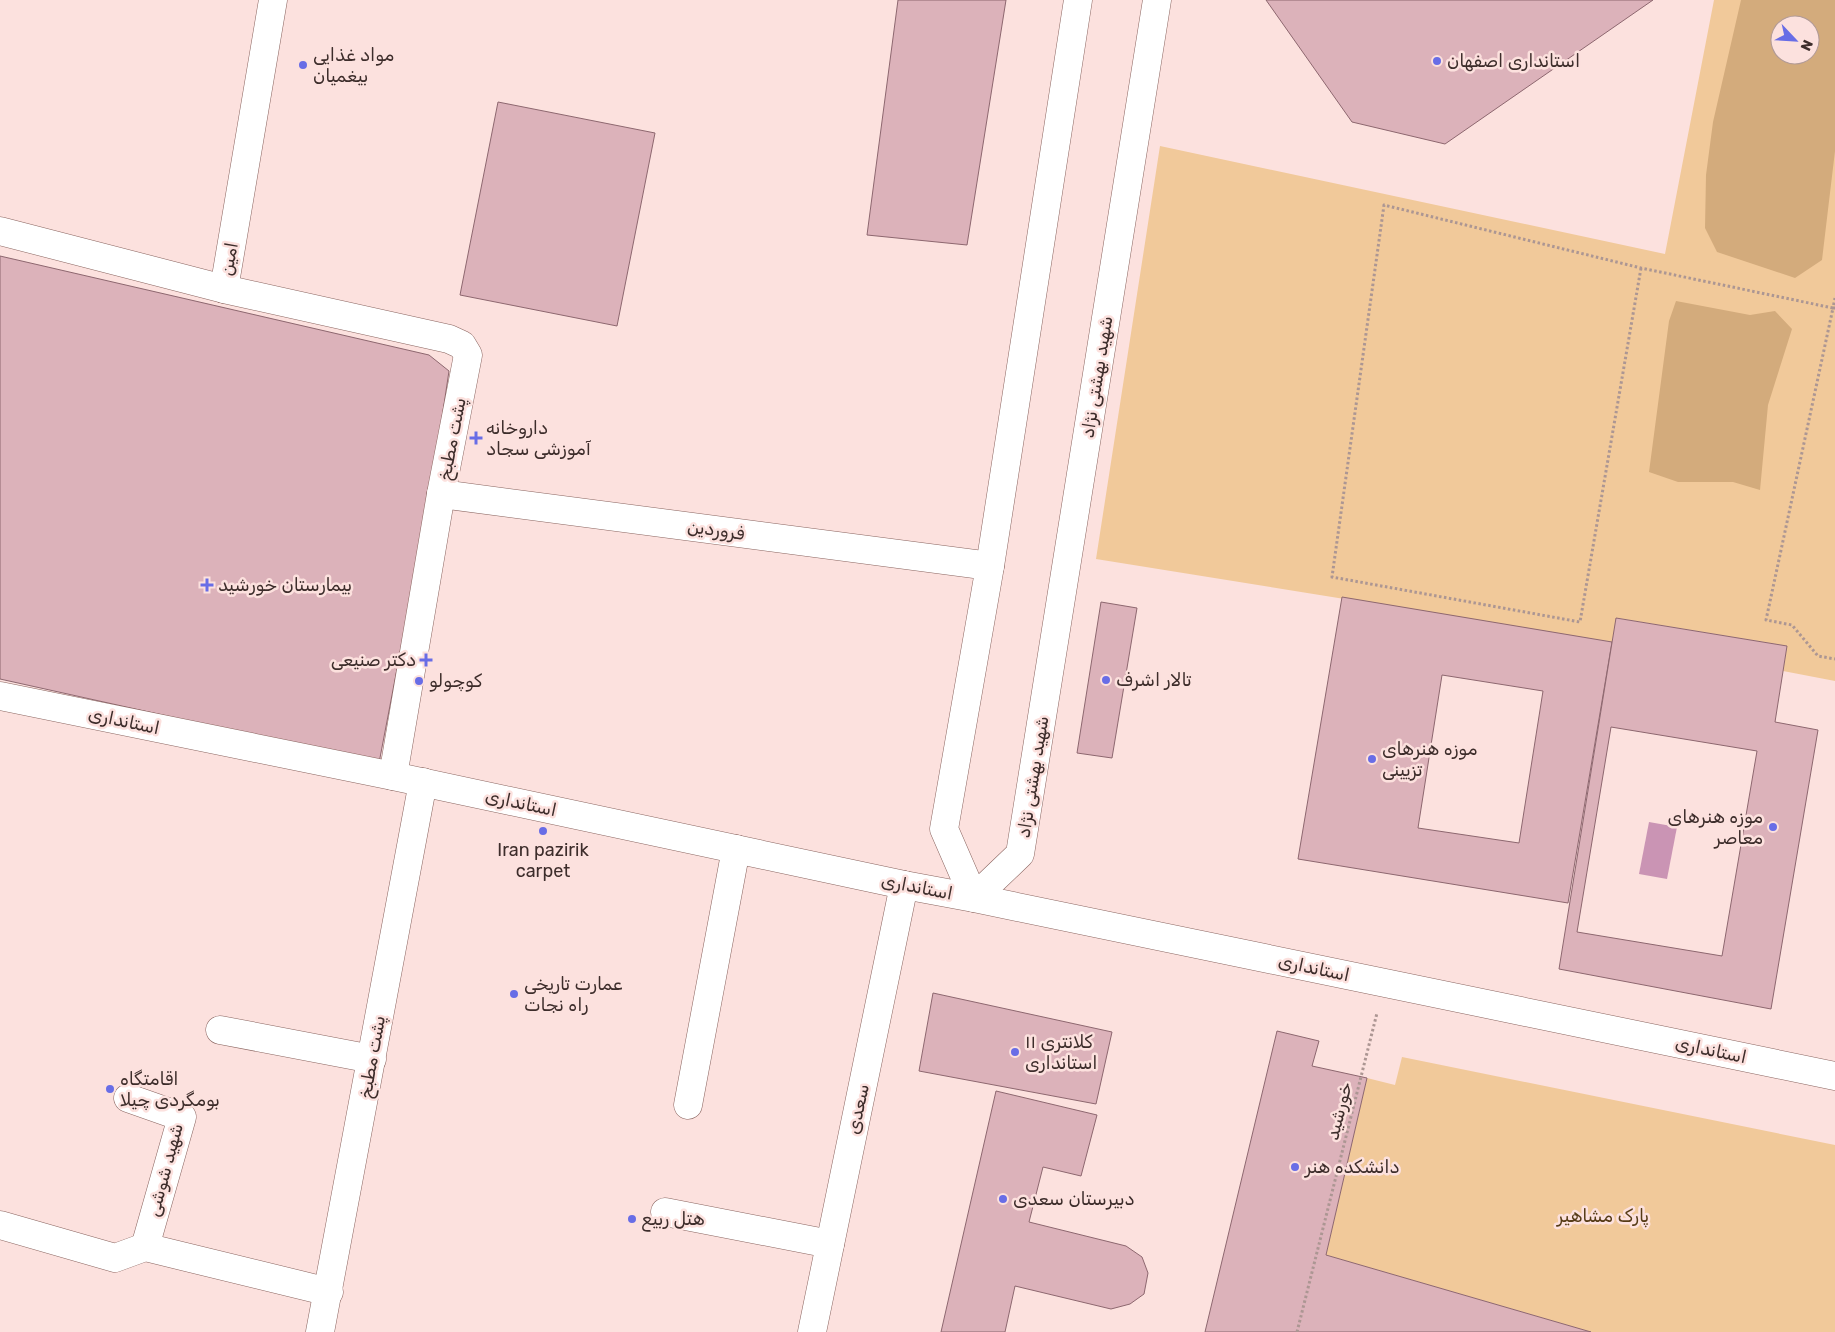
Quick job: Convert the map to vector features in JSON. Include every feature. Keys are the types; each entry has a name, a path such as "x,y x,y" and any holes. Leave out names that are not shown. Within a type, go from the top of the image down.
{"street":[{"name":"امین","path":"0,230 224,289 273,0"},
{"path":"974,898 944,829 990,566 1078,0"},
{"name":"شهید بهشتی نژاد","path":"974,898 1020,854 1158,0"},
{"name":"پشت مطبخ","path":"224,289 450,339 462,345 468,355 441,494 393,776"},
{"name":"فروردین","path":"441,494 990,566"},
{"name":"استانداری","path":"0,696 423,782 904,886 974,898 1835,1076"},
{"name":"پشت مطبخ","path":"320,1332 423,782"},
{"path":"688,1105 736,849"},
{"name":"سعدی","path":"812,1332 904,886"},
{"path":"220,1030 372,1059"},
{"name":"شهید شوشی","path":"128,1098 182,1117 145,1247"},
{"path":"665,1212 830,1244"},
{"path":"0,1225 115,1258 145,1247 329,1292"}],"path":[{"path":"1641,268 1580,622 1332,577 1384,205 1641,268 1834,308"},
{"path":"1835,298 1766,620 1792,625 1818,656 1835,659"},
{"name":"خورشید","path":"1297,1332 1385,983"}],"green space":[{"path":"1714,0 1835,0 1835,681 1783,671 1787,646 1617,618 1612,642 1096,559 1160,146 1665,254"},
{"name":"پارک مشاهیر","path":"1402,1057 1835,1145 1835,1332 1591,1332 1326,1255 1367,1078 1395,1085"}],"shaded area":[{"path":"1741,0 1835,0 1835,151 1822,260 1795,278 1717,252 1705,228 1706,175 1713,122"},
{"path":"1676,301 1750,315 1775,311 1792,329 1768,405 1760,490 1733,482 1678,482 1649,472 1669,321"},
{"path":"1649,822 1677,827 1667,879 1639,874"}],"building":[{"path":"898,0 1006,0 967,245 867,235"},
{"name":"استانداری اصفهان","path":"1266,0 1653,0 1445,144 1352,122"},
{"path":"498,102 655,133 617,326 460,295"},
{"name":"بیمارستان خورشید","path":"0,256 429,355 449,371 431,491 379,763 0,679"},
{"name":"موزه هنرهای تزیینی","path":"1342,597 1612,642 1568,903 1298,859","holes":["1442,675 1543,691 1519,843 1418,828"]},
{"name":"تالار اشرف","path":"1101,602 1137,608 1112,758 1077,753"},
{"name":"موزه هنرهای معاصر","path":"1616,618 1787,646 1775,722 1818,730 1771,1009 1559,969","holes":["1611,727 1757,751 1722,956 1577,932"]},
{"name":"کلانتری ۱۱ استانداری","path":"933,993 1112,1032 1096,1104 919,1071"},
{"name":"دانشکده هنر","path":"1277,1031 1319,1041 1312,1066 1367,1078 1326,1255 1591,1332 1205,1332"},
{"name":"دبیرستان سعدی","path":"996,1091 1097,1115 1081,1176 1043,1167 1029,1222 1126,1246 1142,1257 1148,1273 1144,1294 1130,1304 1111,1309 1015,1286 1005,1332 941,1332"}],"place":[{"name":"استانداری اصفهان","path":"1437,61"},
{"name":"مواد غذایی بیغمیان","path":"303,65"},
{"name":"داروخانه آموزشی سجاد","path":"476,438"},
{"name":"بیمارستان خورشید","path":"207,585"},
{"name":"دکتر صنیعی","path":"426,660"},
{"name":"تالار اشرف","path":"1106,680"},
{"name":"کوچولو","path":"419,681"},
{"name":"موزه هنرهای تزیینی","path":"1372,759"},
{"name":"موزه هنرهای معاصر","path":"1773,827"},
{"name":"Iran pazirik carpet","path":"543,831"},
{"name":"عمارت تاریخی راه نجات","path":"514,994"},
{"name":"کلانتری ۱۱ استانداری","path":"1015,1052"},
{"name":"اقامتگاه بومگردی چیلا","path":"110,1089"},
{"name":"دانشکده هنر","path":"1295,1167"},
{"name":"دبیرستان سعدی","path":"1003,1199"},
{"name":"هتل ربیع","path":"632,1219"}]}
